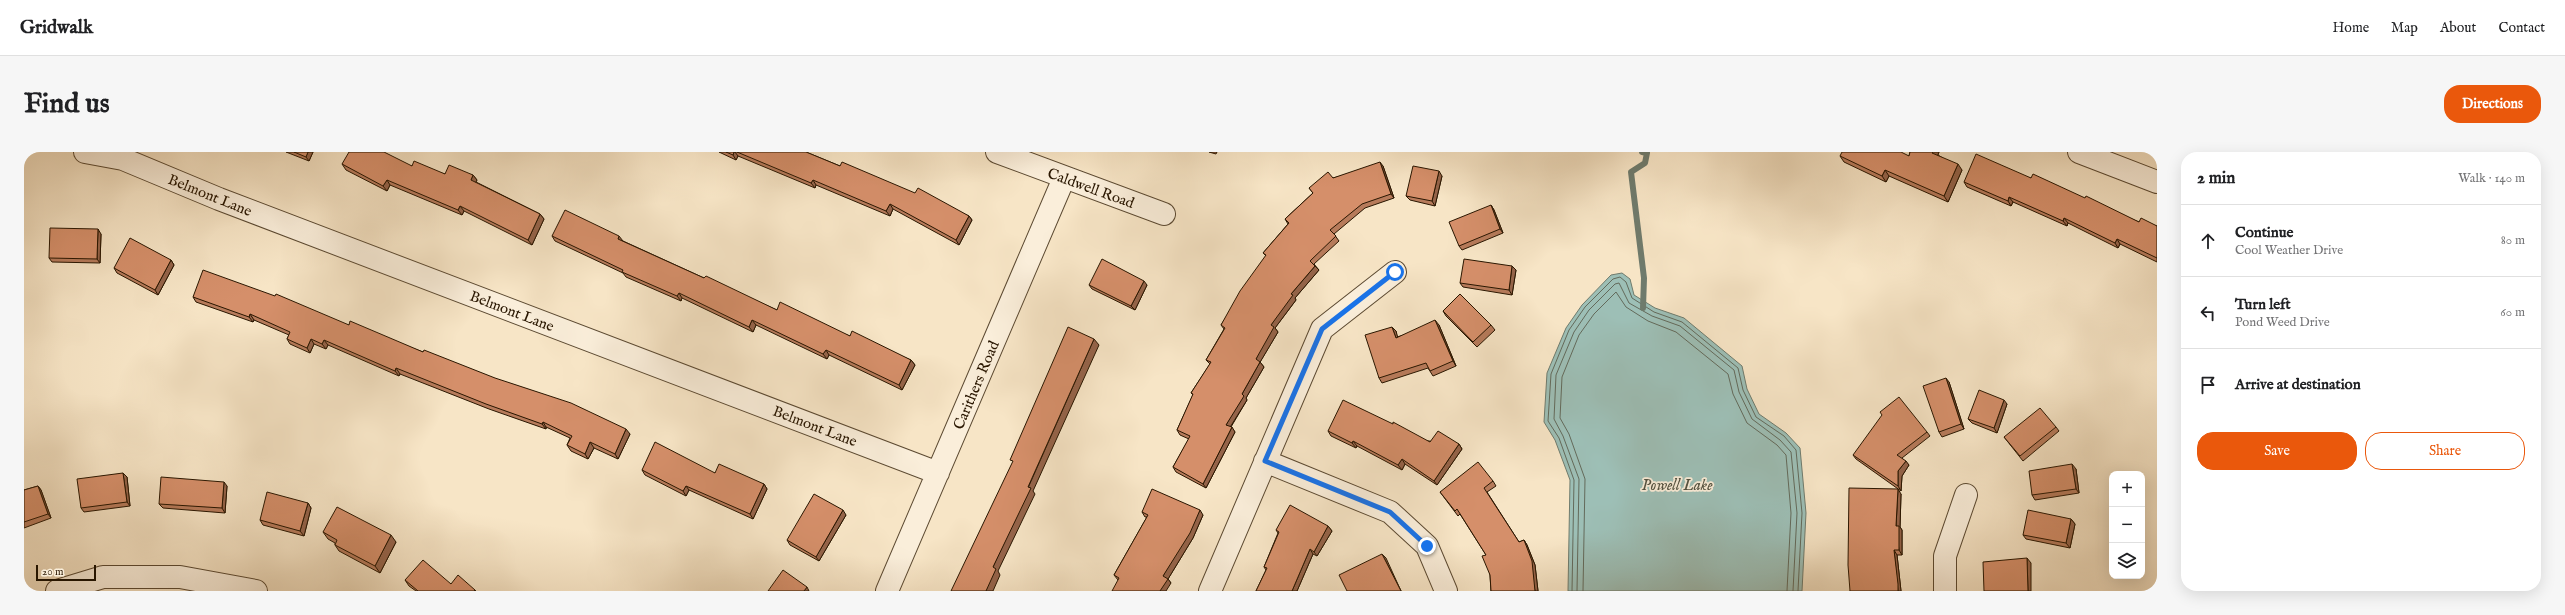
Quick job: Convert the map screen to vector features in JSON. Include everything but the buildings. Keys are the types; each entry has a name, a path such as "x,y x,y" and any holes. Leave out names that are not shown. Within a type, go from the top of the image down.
{"street":[{"name":"Belmont Lane","path":"85,152 123,159 227,202 938,473"},
{"name":"Caldwell Road","path":"997,152 1164,214"},
{"path":"2079,152 2157,182"},
{"name":"Carithers Road","path":"887,591 1064,178"},
{"path":"1210,591 1322,329 1395,272"},
{"path":"1265,461 1390,512 1427,546 1446,591"},
{"path":"1945,591 1945,556 1966,495"},
{"path":"57,591 103,577 180,577 256,591"}],"water":[{"name":"Powell Lake","path":"1622,273 1630,279 1634,295 1655,308 1684,318 1742,366 1747,389 1759,414 1786,433 1800,448 1806,513 1802,591 1568,591 1570,480 1555,440 1544,422 1547,373 1566,328 1582,305 1611,275"}],"waterway":[{"path":"1642,152 1647,153 1645,163 1631,172 1644,278 1643,308"}],"route":[{"path":"1395,272 1322,329 1265,461 1390,512 1427,546"}]}
